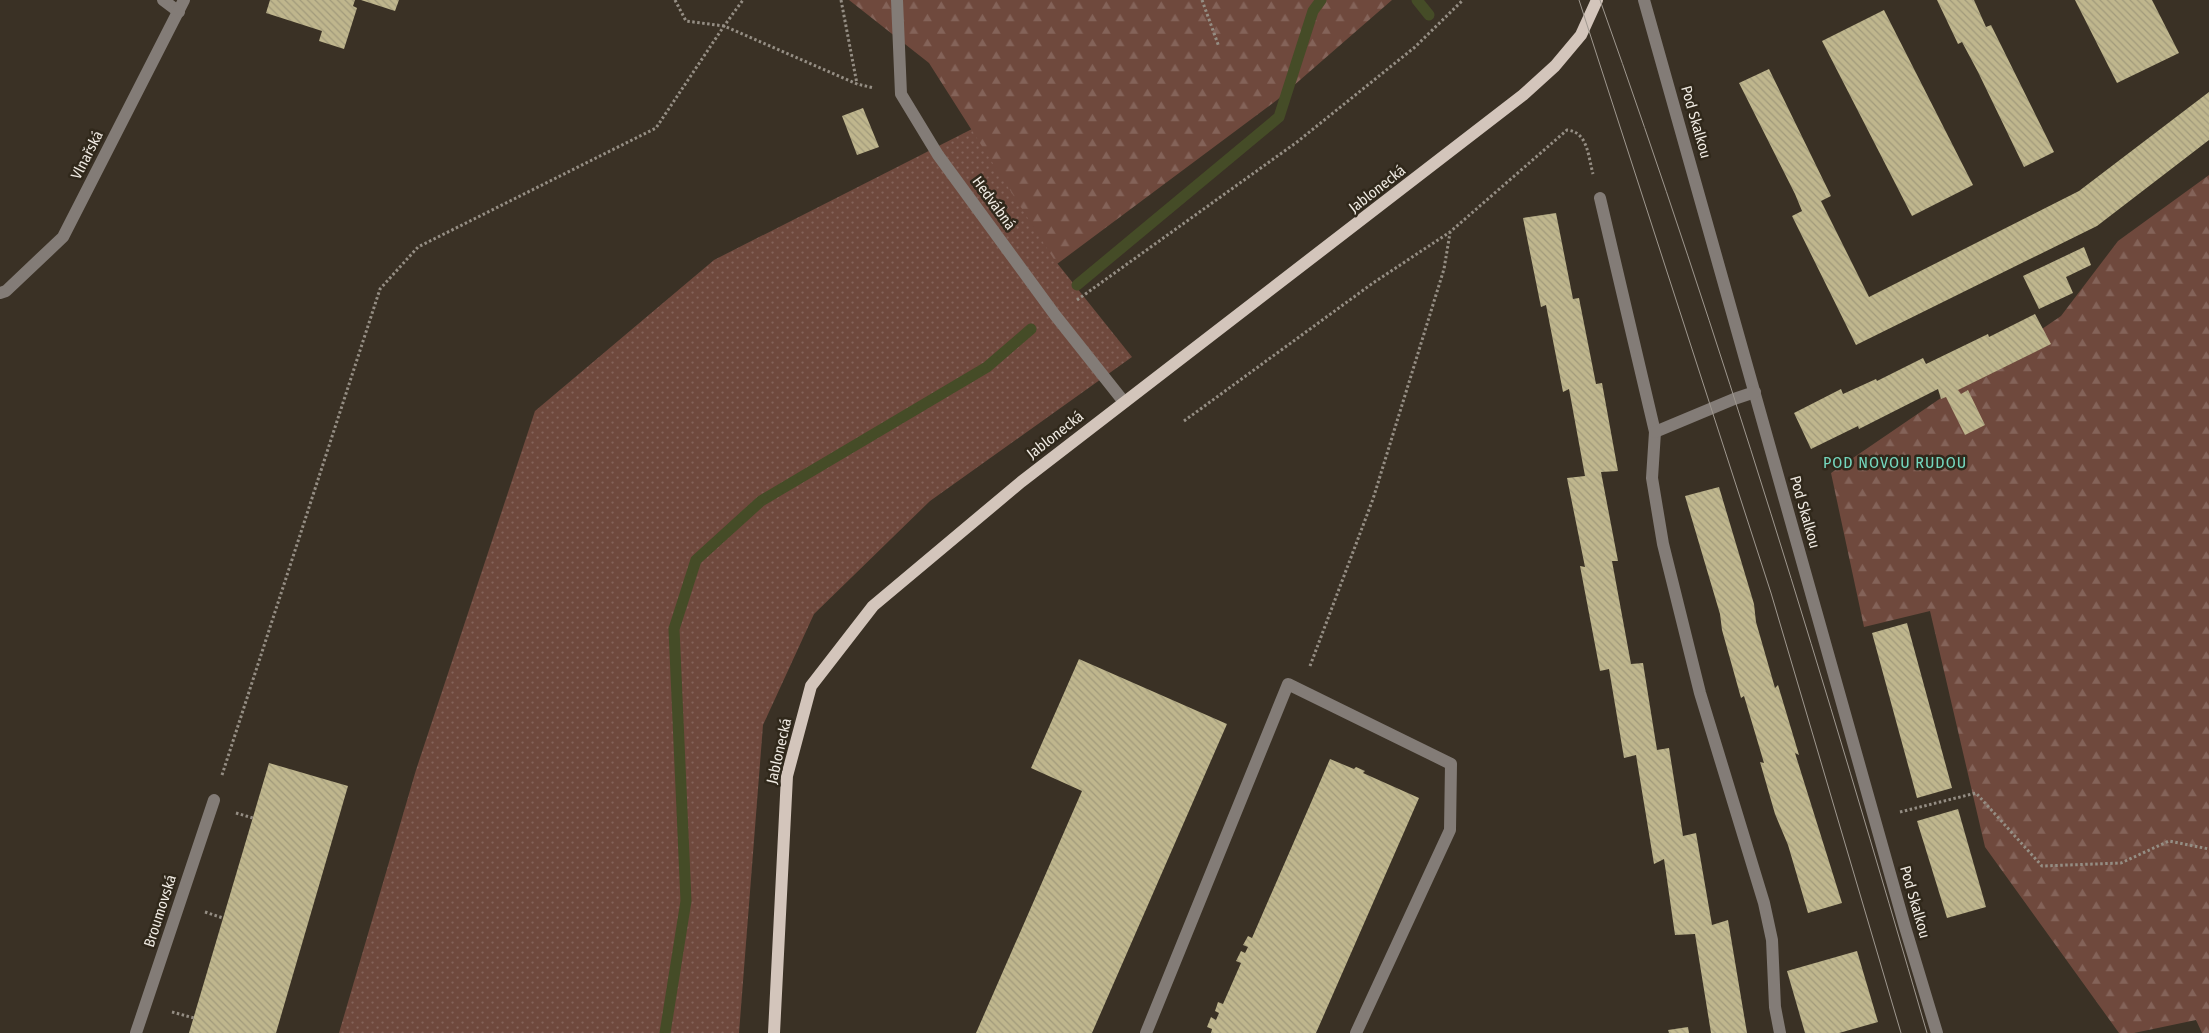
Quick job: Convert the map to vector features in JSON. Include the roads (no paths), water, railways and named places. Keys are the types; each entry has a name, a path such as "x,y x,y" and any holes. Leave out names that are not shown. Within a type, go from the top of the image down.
{"main road":[{"name":"Jablonecká","path":"774,1033 787,776 811,686 873,606 1021,482 1383,205 1523,95 1555,66 1581,35 1597,0"}],"street":[{"path":"163,0 179,12"},
{"name":"Vlnařská","path":"0,293 6,291 62,237 184,0"},
{"name":"Hedvábná","path":"897,0 901,94 938,155 1055,315 1124,402"},
{"name":"Pod Skalkou","path":"1644,0 1874,818 1937,1033"},
{"path":"1600,198 1655,432 1652,478 1663,544 1700,693 1764,903 1772,940 1776,1007 1780,1033"},
{"path":"1655,432 1755,392"},
{"path":"1146,1033 1288,684 1451,764 1450,830 1356,1033"},
{"name":"Broumovská","path":"136,1033 214,800"}],"waterway":[{"path":"1077,285 1279,117 1313,11 1321,0"},
{"path":"1417,0 1429,15"},
{"path":"665,1033 686,901 674,629 696,560 761,501 987,367 1031,329"}],"tram line":[{"path":"1579,0 1771,593 1901,1033"},
{"path":"1600,0 1688,256 1771,514 1927,1033"}],"district":[{"name":"POD NOVOU RUDOU","path":"1895,462"}]}
